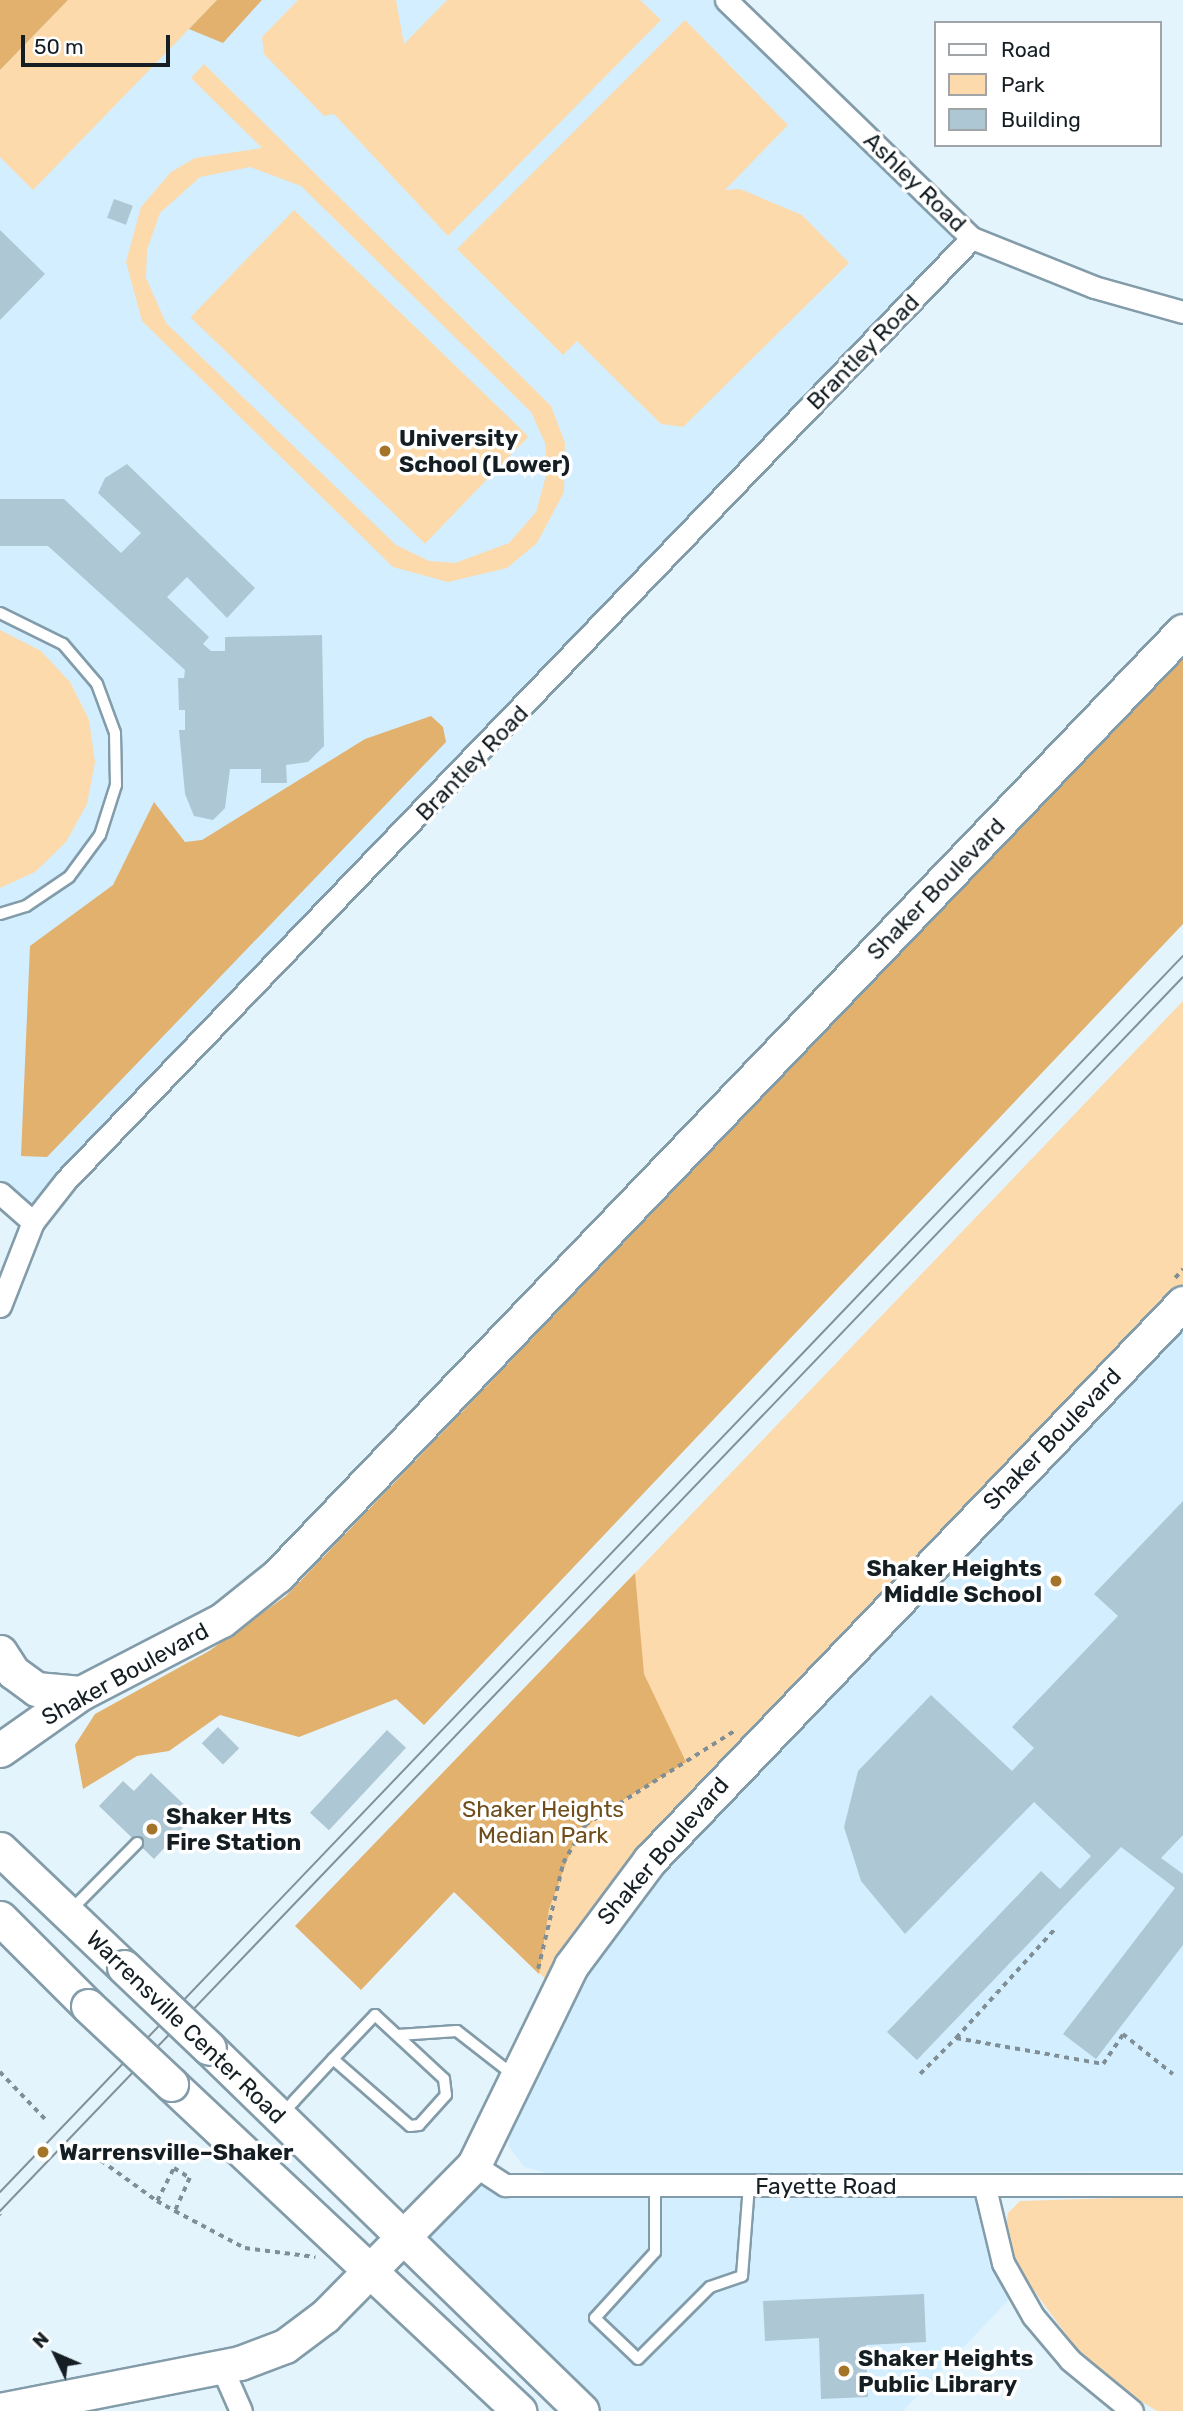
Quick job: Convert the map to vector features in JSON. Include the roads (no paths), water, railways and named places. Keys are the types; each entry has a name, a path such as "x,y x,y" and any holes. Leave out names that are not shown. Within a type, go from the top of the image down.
{"main road":[{"name":"Shaker Boulevard","path":"0,1750 81,1693 204,1632 277,1576 1183,631"},
{"name":"Shaker Boulevard","path":"0,2410 222,2368 294,2340 373,2270 474,2165 572,1966 644,1867 1183,1303"},
{"path":"0,1652 13,1672 36,1689 81,1693"},
{"name":"Warrensville Center Road","path":"0,1849 280,2116 582,2411"},
{"name":"Warrensville Center Road","path":"0,1918 88,2006 373,2270 513,2409"}],"street":[{"name":"Ashley Road","path":"726,0 972,238 1094,287 1183,312"},
{"name":"Brantley Road","path":"0,1306 33,1222 66,1180 972,238"},
{"path":"0,1193 33,1222"},
{"name":"Fayette Road","path":"474,2165 505,2185 985,2188 1183,2185"},
{"path":"985,2188 1003,2263 1033,2316 1070,2360 1132,2411"},
{"path":"222,2368 241,2411"}],"lane":[{"path":"0,613 63,644 97,684 115,733 116,785 100,835 69,877 26,906 0,914"},
{"path":"67,1913 137,1843"},
{"path":"280,2116 333,2059 375,2015 398,2035 447,2088 419,2125 402,2123 333,2059"},
{"path":"398,2035 457,2031 517,2078"},
{"path":"655,2185 655,2252 595,2318 638,2359 710,2287 742,2276 749,2186"}],"tram line":[{"path":"0,2192 1183,956"},
{"path":"0,2211 1183,977"}],"place":[{"name":"University School (Lower)","path":"385,451"},
{"name":"Shaker Heights Middle School","path":"1056,1581"},
{"name":"Shaker Hts Fire Station","path":"152,1829"},
{"name":"Warrensville–Shaker","path":"43,2152"},
{"name":"Shaker Heights Public Library","path":"844,2371"}],"park label":[{"name":"Shaker Heights Median Park","path":"543,1822"}]}
